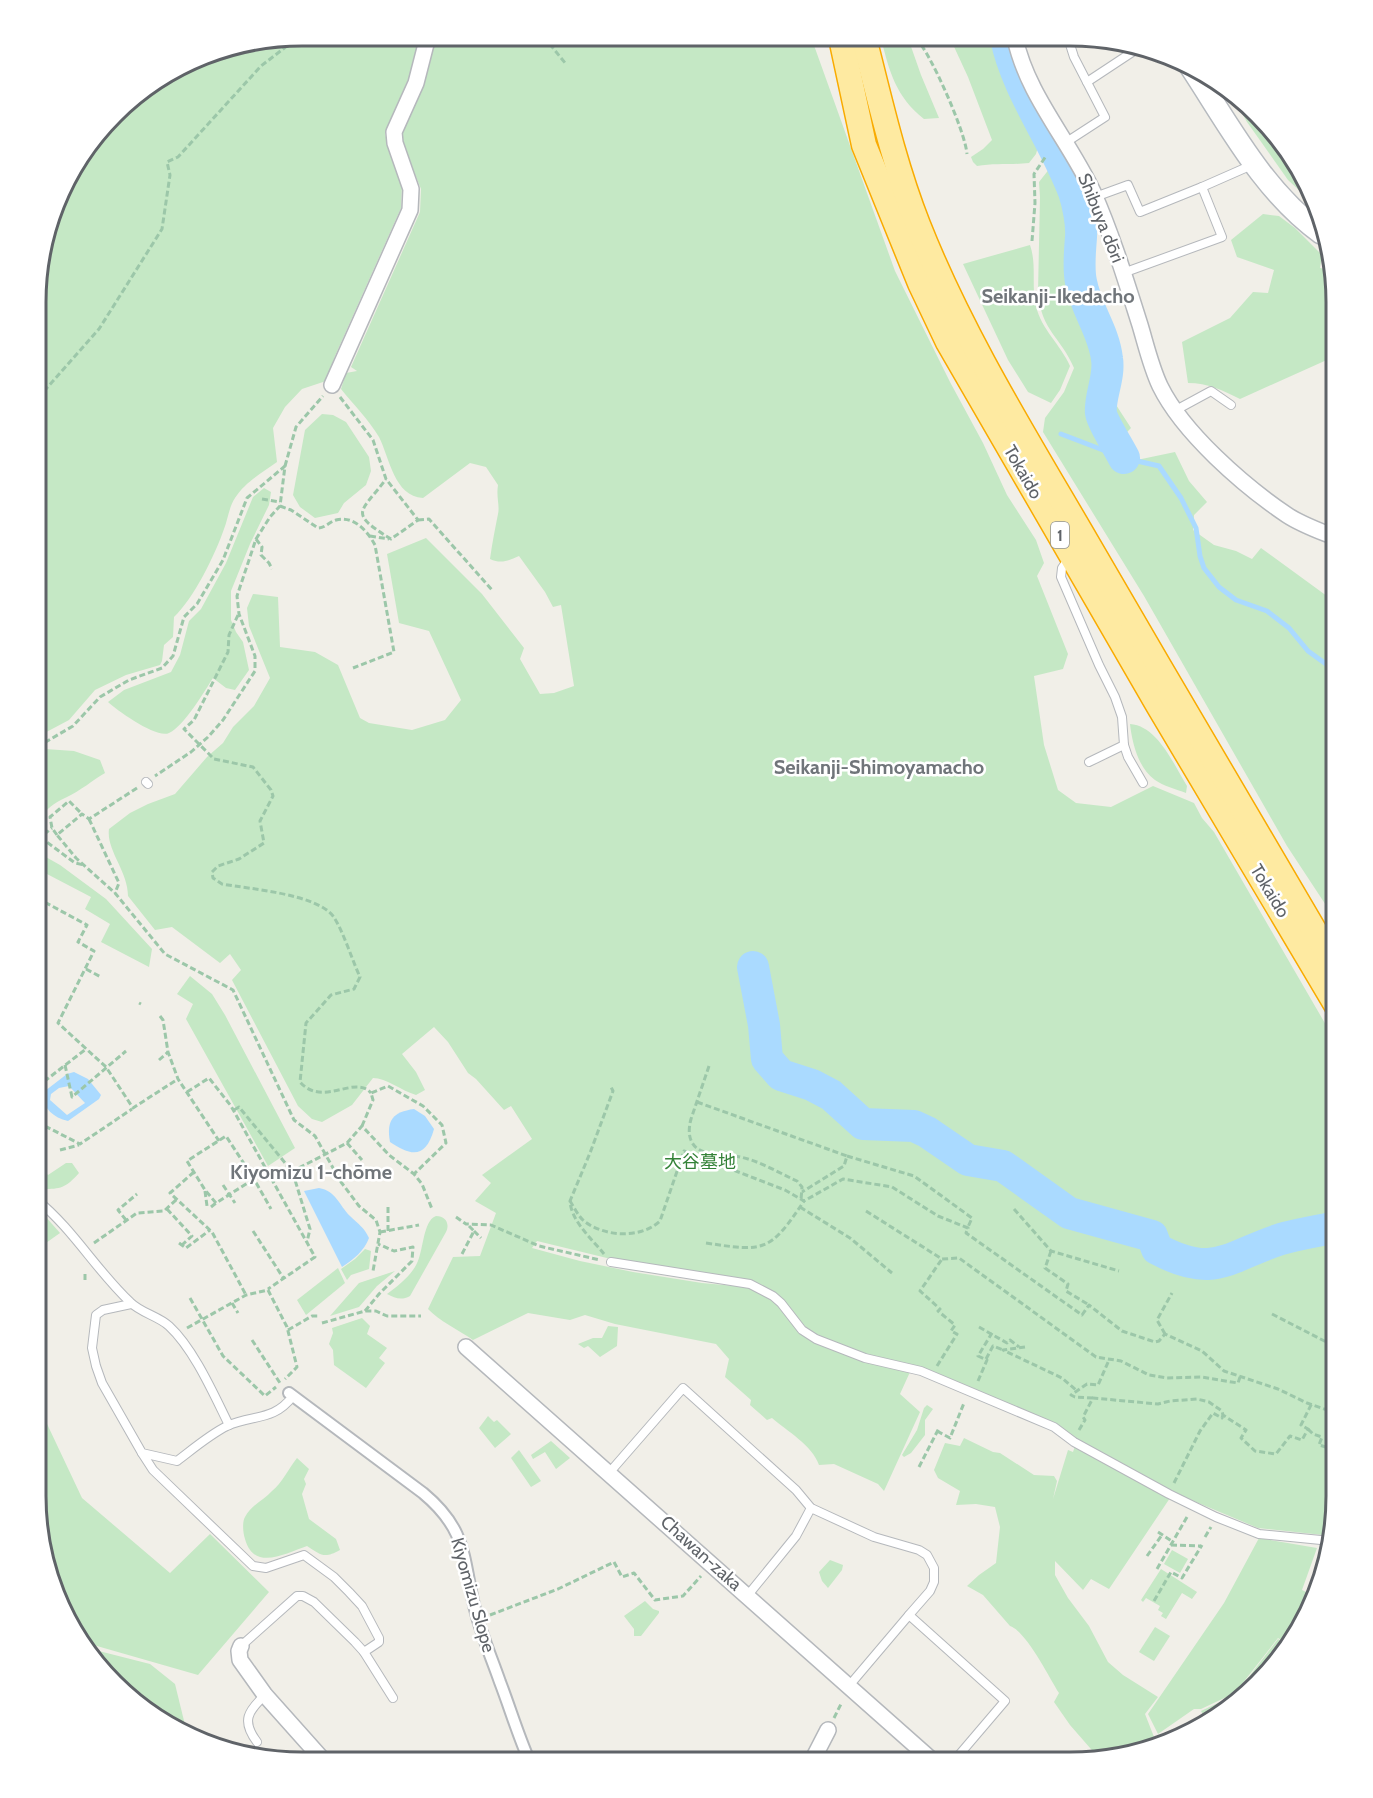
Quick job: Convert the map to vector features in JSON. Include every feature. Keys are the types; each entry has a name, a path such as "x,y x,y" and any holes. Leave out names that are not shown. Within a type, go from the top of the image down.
{"highway":[{"name":"Tokaido","path":"843,46 864,145 920,283 948,342 1327,989"},
{"name":"Tokaido","path":"866,46 892,151 910,202 939,275 967,332 1055,488 1327,952"}],"main road":[{"path":"1200,82 1254,164 1289,206 1316,228"}],"street":[{"path":"332,386 410,210 411,189 395,143 394,132 416,83 425,46"},
{"name":"Shibuya dōri","path":"1018,46 1032,86 1086,176 1123,273 1155,374 1176,410 1206,446 1241,479 1287,515 1327,533"},
{"name":"Chawan-zaka","path":"465,1347 748,1595 847,1690 922,1752"},
{"name":"Kiyomizu Slope","path":"291,1395 423,1493 455,1529 465,1556 478,1619 527,1752"},
{"path":"241,1646 240,1660 265,1695 316,1752"},
{"path":"817,1752 828,1730"}],"lane":[{"path":"1065,142 1105,117 1071,46"},
{"path":"1087,82 1130,53"},
{"path":"1095,197 1128,185 1140,212 1254,164"},
{"path":"1123,273 1222,237 1202,187"},
{"path":"1176,410 1211,391 1232,405"},
{"path":"1071,555 1062,568 1061,577 1115,697 1122,717 1124,745 1128,758 1143,783"},
{"path":"1089,762 1124,745"},
{"path":"46,1208 131,1304 164,1322 176,1334 200,1369 229,1425"},
{"path":"611,1262 750,1284 773,1296 802,1330 816,1339 865,1358 909,1367 933,1375 1054,1427 1074,1442 1216,1517 1259,1534 1323,1540"},
{"path":"131,1304 103,1310 96,1316 92,1348 102,1383 153,1470 253,1566 266,1568 304,1555 334,1577 362,1606 379,1638 378,1642 364,1652"},
{"path":"609,1473 683,1388 796,1490 811,1508 874,1537 919,1550 927,1555 934,1568 934,1582 930,1591 847,1690"},
{"path":"142,1452 177,1461 229,1425 277,1412 285,1407 291,1395"},
{"path":"748,1595 796,1536 811,1508"},
{"path":"241,1646 297,1596 303,1596 314,1602 364,1652 393,1698"},
{"path":"909,1615 1005,1701 962,1752"},
{"path":"257,1742 249,1731 248,1716 252,1707 265,1695"}],"path":[{"path":"551,46 566,64"},
{"path":"922,46 930,58 963,136 968,154"},
{"path":"46,389 99,329 162,229 170,176 166,162 178,157 261,66 286,47"},
{"path":"1032,241 1035,203 1033,179 1046,156"},
{"path":"89,819 147,783 199,746 223,720 255,671 255,656 238,614 237,596 256,539 280,504 285,466 296,427 332,386 373,440 386,479 418,520"},
{"path":"46,742 73,726 100,697 129,680 162,668 173,656 184,617 197,604 223,560 247,498 285,466"},
{"path":"386,479 364,505 362,515 367,525 391,539"},
{"path":"262,499 280,504 318,528 343,519 360,526 375,545 394,652 354,668"},
{"path":"370,536 391,539 418,520 429,519 492,590"},
{"path":"256,539 262,547 261,555 272,569"},
{"path":"238,614 229,635 228,652 194,720 184,729 214,759 253,767 273,796 260,821 264,843 239,859 218,866 213,872 213,878 222,884 300,898 321,905 334,917 360,977 354,989 331,995 306,1023 300,1082 304,1087 324,1094 359,1086 367,1088 373,1100 362,1126 347,1143 291,1172"},
{"path":"115,893 119,883 89,819 69,801 50,817 51,829 62,842 115,893 165,954 232,990 294,1120 315,1136 359,1206 376,1220 380,1232 373,1272"},
{"path":"57,835 82,814"},
{"path":"51,829 62,842"},
{"path":"46,833 51,829"},
{"path":"46,844 75,863 86,866"},
{"path":"46,903 87,925 78,942 94,951 58,1023 106,1067 133,1108"},
{"path":"86,969 101,977"},
{"path":"160,1017 163,1020 168,1052 178,1079 219,1141"},
{"path":"46,1080 86,1049"},
{"path":"65,1065 72,1097 126,1051"},
{"path":"159,1060 168,1052"},
{"path":"706,1244 743,1249 762,1246 773,1241 781,1233 802,1201 802,1187 797,1181 742,1157 697,1148 690,1140 689,1128 709,1066"},
{"path":"176,1334 246,1295 268,1290 315,1257 234,1110 209,1078 187,1092"},
{"path":"60,1150 80,1144 178,1079"},
{"path":"610,1085 613,1091 570,1201 570,1209 611,1262"},
{"path":"371,1093 388,1086 423,1106 442,1125 446,1143 414,1174"},
{"path":"697,1102 847,1156 914,1176 972,1218 966,1233 1082,1315 1089,1305"},
{"path":"234,1110 239,1107 291,1172 310,1229 307,1243"},
{"path":"362,1126 389,1155 414,1174 422,1184 432,1209"},
{"path":"46,1127 80,1144"},
{"path":"216,1203 187,1161 226,1136 271,1209"},
{"path":"347,1143 362,1161"},
{"path":"570,1201 583,1220 601,1230 621,1234 652,1228 660,1221 684,1151 784,1190 802,1201"},
{"path":"802,1192 844,1166 847,1156"},
{"path":"194,1172 169,1191 210,1230 246,1295"},
{"path":"205,1190 209,1206 254,1179"},
{"path":"802,1201 843,1179 892,1187 938,1216 968,1228"},
{"path":"223,1185 235,1203"},
{"path":"126,1220 117,1210 136,1194"},
{"path":"85,1250 137,1213 164,1211 177,1199"},
{"path":"388,1207 388,1231"},
{"path":"800,1207 849,1238 892,1273"},
{"path":"166,1209 192,1236 181,1244 186,1248 210,1230"},
{"path":"1014,1209 1051,1251 1119,1271"},
{"path":"866,1211 942,1259 959,1258 1096,1357 1121,1360 1149,1375 1201,1377 1238,1383 1240,1377"},
{"path":"456,1217 481,1238"},
{"path":"466,1224 491,1225 538,1246 611,1262"},
{"path":"380,1232 419,1225"},
{"path":"253,1231 284,1279"},
{"path":"462,1254 474,1231"},
{"path":"363,1312 412,1261 413,1247 394,1251 378,1244"},
{"path":"1051,1251 1046,1268 1068,1284 1066,1291 1089,1305 1122,1331 1155,1342 1165,1334"},
{"path":"933,1375 957,1334 951,1331 955,1324 938,1311 940,1309 920,1291 942,1259"},
{"path":"190,1298 223,1356 265,1396 297,1367 288,1330 268,1290"},
{"path":"1172,1293 1157,1320 1165,1334 1196,1348 1224,1371 1278,1389 1327,1410"},
{"path":"232,1303 238,1312"},
{"path":"322,1323 375,1311 387,1316 421,1316"},
{"path":"1272,1314 1327,1342"},
{"path":"288,1330 312,1316 320,1316"},
{"path":"979,1327 1007,1343 1010,1340 1020,1348"},
{"path":"985,1359 978,1356 992,1333"},
{"path":"252,1340 280,1384"},
{"path":"919,1467 938,1430 950,1438 993,1346 1062,1378 1076,1389"},
{"path":"1003,1350 1025,1347"},
{"path":"1108,1360 1098,1385 1087,1384 1076,1389 1071,1395 1158,1404 1197,1399 1209,1402 1222,1411 1223,1415 1246,1430 1241,1438 1255,1451 1265,1453 1276,1454 1290,1436 1302,1440 1308,1429"},
{"path":"1074,1442 1093,1398"},
{"path":"1312,1404 1301,1425 1322,1437 1318,1445 1327,1448"},
{"path":"1169,1494 1200,1431 1213,1413 1222,1418 1223,1415"},
{"path":"1157,1569 1188,1515"},
{"path":"1205,1537 1213,1522"},
{"path":"1148,1556 1160,1533 1172,1543 1201,1545 1182,1578 1171,1572 1154,1601"},
{"path":"478,1619 558,1589 614,1562 622,1577 634,1573 655,1600 683,1596 712,1563"},
{"path":"828,1730 847,1690"}],"green space":[{"path":"418,46 409,77 385,134 402,185 401,208 326,381 302,389 285,407 273,428 277,462 249,482 233,502 209,563 189,599 174,617 173,637 164,645 160,665 126,675 95,690 69,720 46,732 46,302 55,236 73,189 99,147 121,121 160,90 205,66 253,51 286,47"},
{"name":"大谷墓地","path":"436,46 814,46 895,271 1007,495 1036,540 1044,563 1037,576 1068,654 1063,669 1034,676 1044,745 1058,790 1076,803 1111,807 1153,786 1194,803 1202,818 1214,832 1327,1027 1327,1496 1323,1535 1258,1528 1172,1492 1076,1439 1056,1425 913,1365 868,1357 811,1332 768,1290 756,1282 741,1278 611,1259 537,1241 532,1248 633,1272 702,1283 746,1287 773,1300 799,1332 819,1345 865,1362 910,1372 900,1394 920,1412 884,1491 878,1484 834,1464 819,1465 811,1451 798,1439 772,1418 767,1420 750,1405 751,1400 725,1377 729,1359 716,1344 615,1324 585,1315 570,1320 528,1313 473,1340 428,1309 453,1257 480,1256 496,1213 475,1201 491,1183 482,1175 532,1139 511,1106 504,1110 468,1073 448,1042 434,1027 402,1054 416,1072 425,1090 416,1095 383,1080 373,1078 352,1105 322,1122 312,1119 298,1106 232,980 241,970 230,954 220,963 172,927 155,930 128,896 125,878 111,845 109,829 130,813 175,794 254,706 270,678 249,626 247,608 253,594 278,597 280,647 315,652 338,665 360,718 369,723 412,730 445,720 461,700 429,631 399,623 387,554 426,538 482,594 524,648 520,659 540,694 554,693 574,686 561,605 553,607 519,556 504,561 490,559 498,511 498,485 486,467 470,463 423,498 413,496 399,484 379,437 341,389 346,373 357,371 351,367 420,212 421,189 402,142 402,129 421,85 433,49"},
{"path":"883,46 911,46 939,118 924,119 914,111 895,83"},
{"path":"954,46 1000,46 1010,76 1041,136 1036,154 1029,163 977,166 973,162 971,157 992,140"},
{"path":"1241,112 1274,147 1302,192 1288,180"},
{"path":"1060,164 1070,195 1080,240 1077,273 1083,306 1097,339 1109,394 1131,428 1117,442 1132,461 1175,452 1189,481 1207,502 1194,515 1193,530 1214,545 1236,551 1252,559 1261,548 1327,596 1327,907 1287,846 1144,596 1043,432 1045,418 1064,392 1074,368 1047,325 1038,292 1039,182 1050,168"},
{"path":"1263,214 1279,216 1295,228 1322,255 1320,268 1324,269 1327,302 1327,360 1240,399 1208,386 1188,383 1182,342 1230,318 1253,292 1268,293 1274,270 1237,257 1231,240"},
{"path":"1030,245 1036,306 1047,330 1070,366 1060,390 1051,403 1028,392 1008,360 963,264"},
{"path":"322,414 333,415 346,422 369,457 371,471 366,485 344,503 338,513 315,518 300,507 293,495 305,430"},
{"path":"264,488 271,492 269,505 231,591 231,620 243,642 249,670 235,690 226,688 213,678 187,716 169,733 163,734 147,728 108,702 124,690 171,672 180,655 189,621 201,609 226,563 253,497"},
{"path":"1130,724 1140,726 1157,739 1187,786 1186,793 1155,780 1144,769 1132,739"},
{"path":"46,749 74,751 100,760 105,773 46,811"},
{"path":"46,857 106,899 152,949 149,967 101,942 110,924 85,909 91,897 47,874"},
{"path":"190,976 212,994 225,1015 295,1148 268,1166 186,1019 193,1004 177,994"},
{"path":"66,1163 72,1163 79,1173 69,1183 46,1189 46,1173 48,1175"},
{"path":"436,1216 445,1219 447,1229 410,1296 401,1299 387,1294 415,1267 428,1224"},
{"path":"46,1217 60,1233 46,1243"},
{"path":"365,1249 371,1251 369,1269 351,1275 347,1280 341,1269"},
{"path":"338,1268 345,1283 306,1315 297,1300"},
{"path":"395,1271 377,1286 359,1307 330,1316 359,1283"},
{"path":"362,1318 370,1326 367,1334 387,1348 379,1358 385,1363 366,1388 334,1365 333,1350 329,1344 333,1333 332,1328"},
{"path":"608,1326 618,1327 617,1346 600,1357 588,1346 584,1348 578,1344 593,1338 602,1338"},
{"path":"927,1405 933,1409 925,1420 925,1435 911,1453 904,1457 902,1455 917,1430"},
{"path":"488,1416 494,1422 497,1420 511,1434 495,1448 479,1428"},
{"path":"46,1422 82,1498 170,1573 210,1534 269,1592 198,1675 95,1645 81,1624 60,1578 51,1545 46,1496"},
{"path":"964,1438 1000,1453 1034,1475 1054,1476 1057,1481 1053,1499 1068,1450 1073,1452 1075,1446 1170,1498 1109,1589 1091,1579 1083,1590 1055,1561 1055,1575 1068,1598 1089,1626 1108,1662 1123,1675 1158,1697 1145,1714 1154,1738 1120,1747 1092,1750 1054,1702 1059,1693 1030,1645 983,1595 967,1586 996,1563 1000,1527 995,1507 976,1504 956,1505 960,1491 938,1478 934,1470 945,1443 960,1446"},
{"path":"551,1441 570,1458 556,1469 545,1452 533,1459 531,1455"},
{"path":"519,1450 541,1481 531,1487 511,1458"},
{"path":"297,1458 309,1469 304,1479 306,1484 302,1494 309,1519 336,1539 340,1550 323,1555 307,1546 281,1556 263,1558 249,1549 243,1528 244,1519 251,1509 279,1484"},
{"path":"1259,1538 1317,1548 1302,1590 1307,1593 1281,1640 1278,1638 1239,1688 1231,1695 1201,1709 1194,1709 1158,1734 1148,1714 1224,1603"},
{"path":"1172,1550 1188,1559 1180,1573 1164,1564"},
{"path":"830,1560 843,1565 842,1570 828,1588 819,1572"},
{"path":"1161,1569 1197,1592 1192,1599 1182,1593 1166,1619 1158,1610 1160,1606 1146,1598 1143,1602 1141,1600"},
{"path":"645,1601 659,1613 641,1636 634,1636 634,1629 624,1616"},
{"path":"1155,1627 1170,1636 1154,1661 1139,1652"},
{"path":"1278,1639 1281,1641 1252,1677 1243,1685"},
{"path":"99,1651 150,1664 175,1684 184,1723 147,1699 121,1677"},
{"path":"1225,1700 1203,1714 1201,1711"}],"water":[{"path":"74,1072 88,1079 101,1095 99,1099 68,1121 50,1112 46,1107 46,1090 67,1074","holes":["69,1086 85,1103 67,1115 50,1100 51,1094 59,1088"]},
{"path":"414,1109 425,1116 434,1129 427,1145 422,1150 411,1152 390,1142 389,1128 396,1115"},
{"path":"319,1188 333,1195 346,1212 363,1228 369,1238 358,1254 342,1267 304,1191"}],"waterway":[{"path":"1008,46 1018,76 1066,173 1075,197 1081,226 1079,265 1081,282 1102,339 1108,366 1101,413 1124,458"},
{"path":"1061,434 1124,458 1159,466 1181,498 1196,528 1204,568 1219,587 1236,600 1267,611 1289,628 1308,651 1327,665"},
{"path":"753,967 764,1025 767,1059 781,1075 812,1085 831,1095 863,1124 914,1126 927,1132 968,1160 1003,1166 1069,1213 1152,1236 1157,1249 1193,1263 1221,1262 1281,1239 1327,1229"}],"district":[{"name":"Seikanji-Ikedacho","path":"1058,296"},
{"name":"Seikanji-Shimoyamacho","path":"879,767"},
{"name":"Kiyomizu 1-chōme","path":"311,1172"}]}
